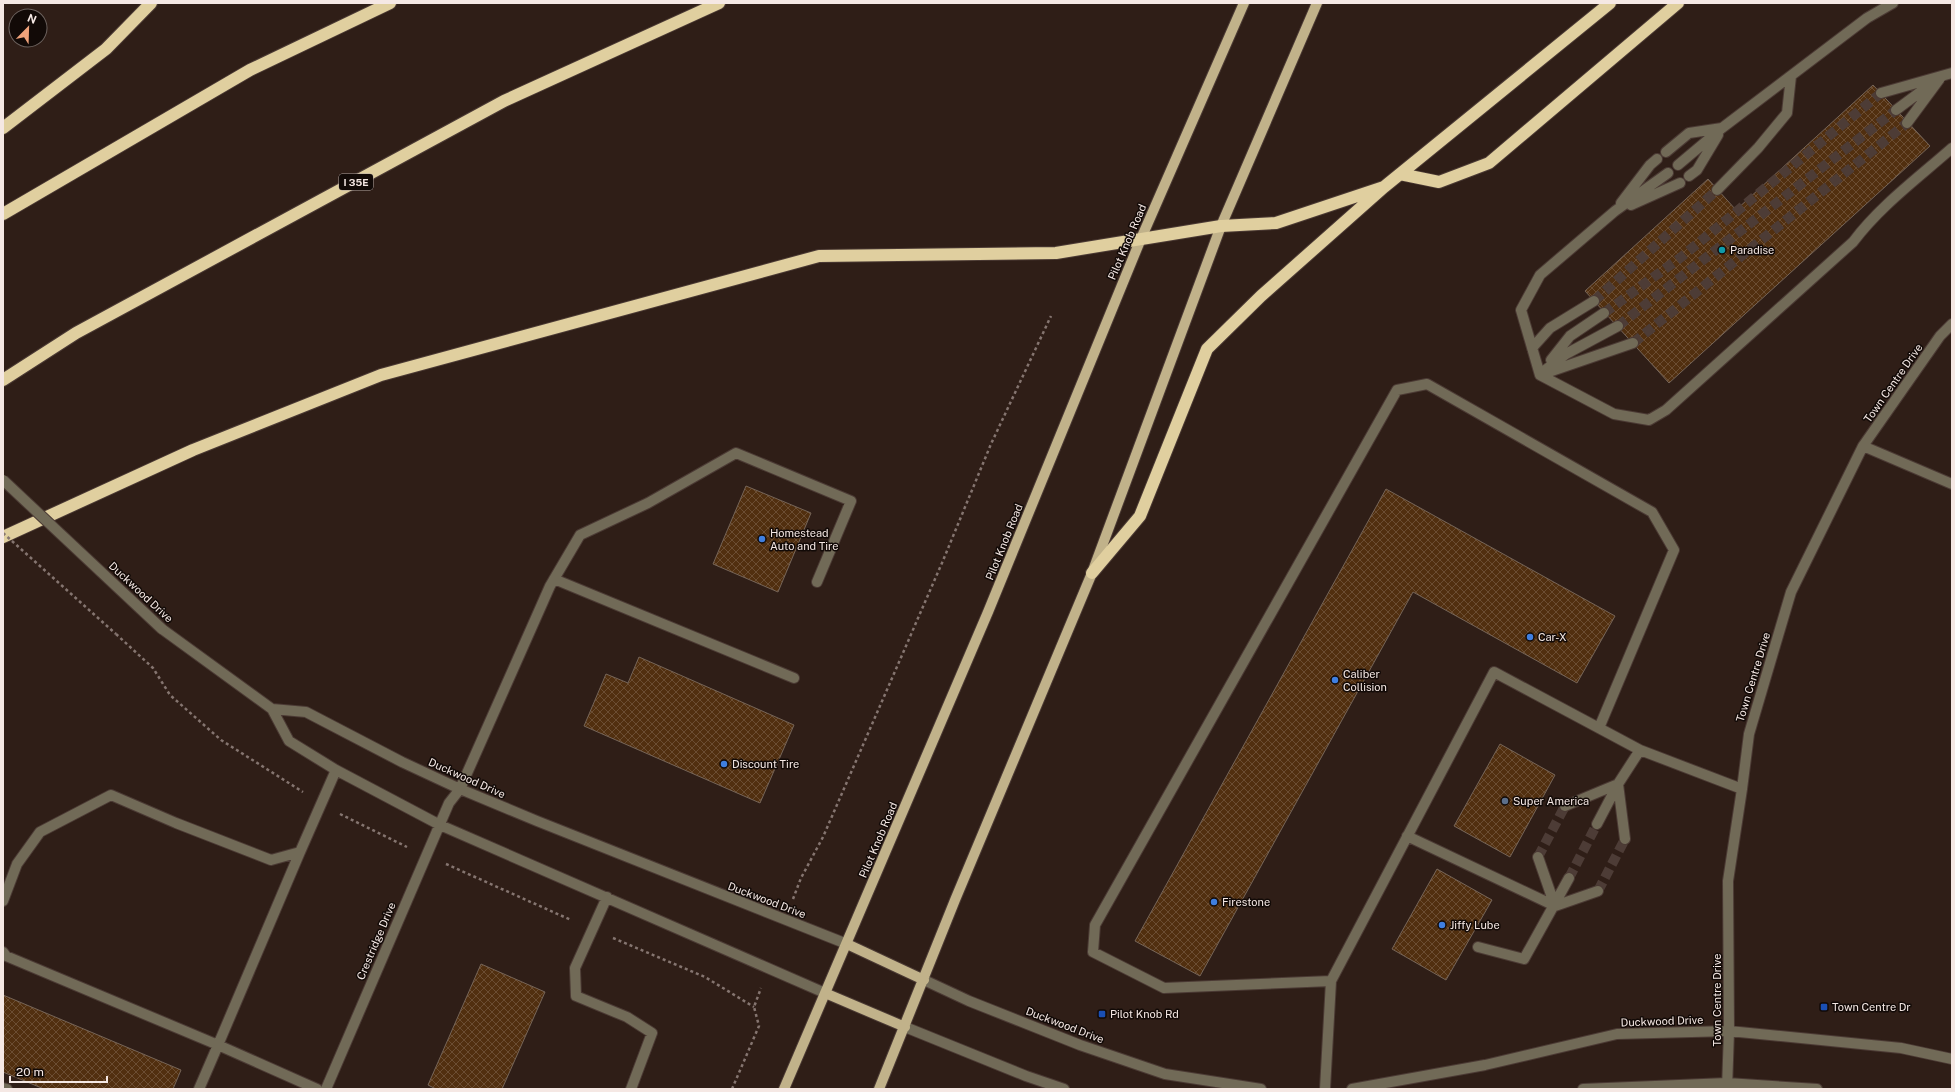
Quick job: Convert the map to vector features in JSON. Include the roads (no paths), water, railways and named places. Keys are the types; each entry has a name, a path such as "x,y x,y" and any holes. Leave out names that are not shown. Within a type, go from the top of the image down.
{"highway":[{"path":"3,128 106,49 151,3"},
{"path":"3,214 250,70 390,3"},
{"name":"I 35E","path":"3,380 76,333 504,101 719,3"},
{"path":"1092,573 1140,516 1207,349 1261,296 1384,187 1610,3"},
{"path":"1400,174 1439,182 1489,163 1678,3"},
{"path":"3,537 193,450 381,374 819,256 1056,253 1140,241 1221,226 1276,223 1384,187"}],"main road":[{"name":"Pilot Knob Road","path":"784,1089 985,619 1140,241 1244,3"},
{"path":"879,1089 955,900 1092,573 1221,226 1317,3"},
{"name":"Duckwood Drive","path":"847,944 924,980"},
{"name":"Duckwood Drive","path":"825,993 905,1027"}],"street":[{"path":"1678,165 1722,128 1867,18 1893,3"},
{"path":"1881,93 1952,74"},
{"path":"1717,190 1758,148 1787,113 1791,76"},
{"path":"1896,110 1941,77"},
{"path":"1907,123 1941,77"},
{"path":"1666,152 1689,134 1722,128"},
{"path":"1689,176 1697,170 1722,128"},
{"path":"1668,173 1615,211 1540,275 1521,310 1540,374 1614,414 1649,420 1666,410 1853,242 1867,224 1952,148"},
{"path":"1615,211 1650,165 1657,159"},
{"path":"1615,211 1680,183"},
{"path":"1532,348 1550,328 1594,301"},
{"path":"1540,374 1570,336 1604,313"},
{"name":"Town Centre Drive","path":"1727,1086 1729,1031 1728,881 1749,734 1791,592 1863,446 1940,336 1952,324"},
{"path":"1540,374 1566,354 1618,326"},
{"path":"1540,374 1633,343"},
{"path":"1331,981 1164,988 1093,952 1095,925 1397,390 1427,384 1652,512 1674,550 1599,728"},
{"path":"1863,446 1952,484"},
{"name":"Crestridge Drive","path":"326,1089 449,803 460,789 554,579 580,536 648,503 736,453 851,501 817,582"},
{"name":"Duckwood Drive","path":"3,480 162,629 272,709 289,741 336,770 440,825 825,993"},
{"path":"554,579 794,678"},
{"path":"1325,1089 1331,981 1494,672 1640,750 1742,789"},
{"name":"Duckwood Drive","path":"272,709 306,712 402,762 460,789 847,944"},
{"path":"1597,824 1618,784 1640,750"},
{"path":"199,1089 336,770"},
{"path":"1565,806 1618,784"},
{"path":"1618,784 1625,839"},
{"path":"3,901 18,864 40,832 111,795 271,860 300,852"},
{"path":"1407,836 1555,906 1598,891"},
{"path":"1538,858 1555,906"},
{"path":"1478,947 1524,960 1569,878"},
{"path":"607,897 575,968 576,996 627,1017 652,1032 631,1089"},
{"path":"3,952 6,956 218,1045 317,1089"},
{"name":"Duckwood Drive","path":"924,980 969,1001 1080,1045 1165,1074 1261,1089"},
{"name":"Duckwood Drive","path":"905,1027 1026,1076 1064,1089"},
{"name":"Duckwood Drive","path":"1352,1089 1484,1065 1617,1034 1729,1031 1901,1048 1952,1059"},
{"path":"1584,1089 1727,1086 1817,1089"},
{"path":"3,1088 7,1089"}],"tunnel":[{"path":"1604,313 1680,258 1881,93"},
{"path":"1618,326 1896,110"},
{"path":"1633,343 1907,123"},
{"path":"1594,301 1717,190"},
{"path":"1538,857 1565,806"},
{"path":"1569,878 1597,824"},
{"path":"1598,891 1625,839"}],"place":[{"name":"Paradise","path":"1722,250"},
{"name":"Homestead Auto and Tire","path":"762,539"},
{"name":"Car-X","path":"1530,637"},
{"name":"Caliber Collision","path":"1335,680"},
{"name":"Discount Tire","path":"724,764"},
{"name":"Super America","path":"1505,801"},
{"name":"Firestone","path":"1214,902"},
{"name":"Jiffy Lube","path":"1442,925"},
{"name":"Town Centre Dr","path":"1824,1007"},
{"name":"Pilot Knob Rd","path":"1102,1014"}]}
